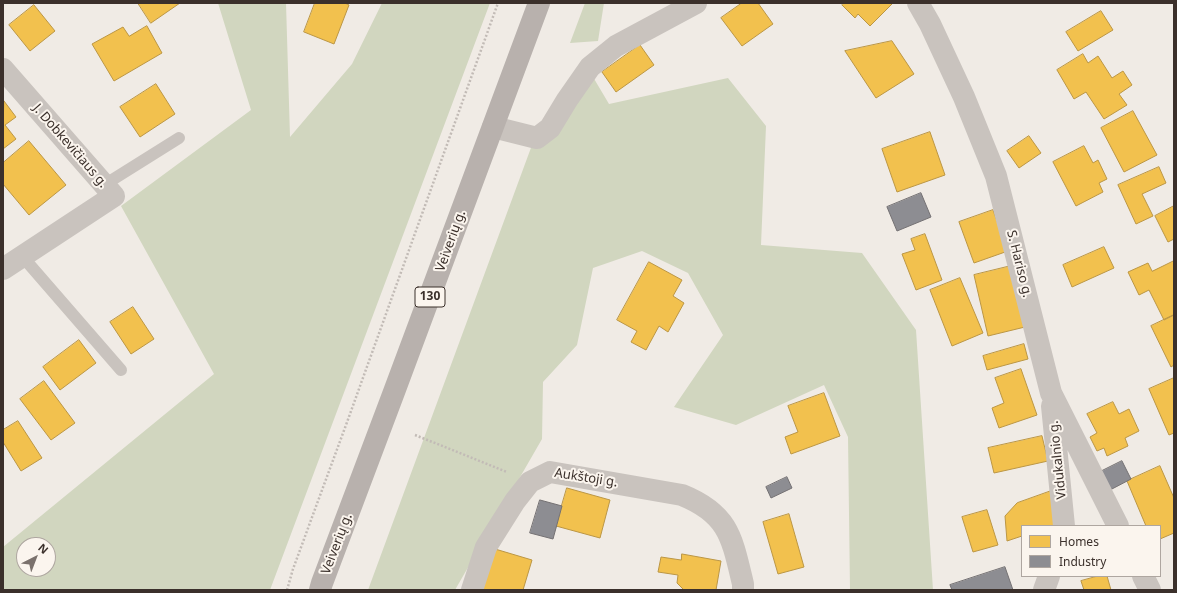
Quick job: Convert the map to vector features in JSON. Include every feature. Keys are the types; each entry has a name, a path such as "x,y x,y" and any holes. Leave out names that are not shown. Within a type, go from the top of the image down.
{"main road":[{"name":"Veiverių g.","path":"320,590 538,3"}],"street":[{"path":"493,126 537,138 550,128 590,67 616,46 696,3"},
{"name":"S. Hariso g.","path":"918,3 930,24 964,97 996,176 1051,393 1117,525"},
{"name":"J. Dobkevičiaus g.","path":"3,69 114,196 3,269"},
{"name":"Vidukalnio g.","path":"1051,393 1064,525"},
{"name":"Aukštoji g.","path":"472,590 486,547 514,500 530,482 550,472 682,495 697,501 715,513 725,526 734,546 743,584 743,590"},
{"path":"1044,590 1049,577"},
{"path":"1143,577 1150,590"}],"lane":[{"path":"104,185 179,138"},
{"path":"22,256 121,370"}],"path":[{"path":"287,590 293,569 349,418 498,3"},
{"path":"415,435 530,482"}],"green space":[{"path":"218,3 286,3 290,137 352,64 382,3 490,3 270,590 3,590 3,547 214,374 121,206 251,110"},
{"path":"585,3 604,3 598,41 570,43"},
{"path":"593,77 609,104 728,78 766,126 761,245 862,253 916,330 933,590 850,590 848,437 824,385 736,425 674,407 723,335 688,273 642,251 593,268 577,345 543,382 542,439 455,590 368,590 532,145"}],"building: Homes":[{"path":"138,3 180,3 151,23"},
{"path":"315,3 345,3 349,5 334,44 304,32"},
{"path":"742,3 758,3 773,24 742,46 721,18"},
{"path":"844,3 893,3 870,26 858,14 855,18 842,5"},
{"path":"34,5 55,31 30,51 9,25"},
{"path":"1101,11 1113,30 1078,51 1066,32"},
{"path":"147,26 162,53 114,81 92,44 123,27 129,36"},
{"path":"892,41 914,74 876,98 845,51"},
{"path":"640,45 654,65 616,92 602,72"},
{"path":"1083,54 1088,63 1098,56 1112,78 1123,71 1132,85 1119,94 1127,105 1104,119 1086,92 1074,99 1057,70"},
{"path":"156,84 175,114 140,137 120,107"},
{"path":"4,101 16,117 5,125 16,139 3,149"},
{"path":"1133,111 1157,155 1124,172 1101,128"},
{"path":"930,132 945,175 897,192 882,149"},
{"path":"1029,136 1041,153 1019,168 1007,151"},
{"path":"29,141 66,185 29,215 3,184 3,163"},
{"path":"1084,146 1093,163 1098,160 1107,179 1099,183 1103,192 1076,206 1053,162"},
{"path":"1159,167 1166,183 1142,194 1153,216 1136,224 1118,185"},
{"path":"1174,206 1174,239 1168,242 1155,216"},
{"path":"993,210 1008,251 974,263 959,222"},
{"path":"925,234 942,280 916,290 902,254 915,250 911,239"},
{"path":"1104,247 1114,268 1072,287 1063,265"},
{"path":"1174,261 1174,315 1164,320 1149,290 1139,295 1128,272 1148,263 1152,271"},
{"path":"649,262 682,280 673,296 684,303 668,332 659,326 646,350 631,342 637,331 617,320"},
{"path":"1011,266 1025,327 988,336 974,275"},
{"path":"960,278 983,333 952,346 930,290"},
{"path":"133,307 154,339 131,354 110,322"},
{"path":"1174,315 1174,365 1171,367 1151,326"},
{"path":"79,340 96,363 60,390 43,367"},
{"path":"1024,344 1028,359 987,370 983,356"},
{"path":"1021,369 1037,415 999,428 992,408 1004,403 995,378"},
{"path":"1174,378 1174,433 1169,435 1149,389"},
{"path":"44,381 75,423 51,440 20,399"},
{"path":"824,393 840,436 791,454 785,437 798,432 788,406"},
{"path":"1113,402 1119,414 1129,409 1139,431 1125,438 1128,446 1107,456 1104,448 1097,451 1090,437 1097,433 1087,414"},
{"path":"18,421 42,458 21,471 3,442 3,430"},
{"path":"1042,436 1048,461 994,473 988,448"},
{"path":"1160,466 1174,498 1174,533 1161,539 1161,525 1146,525 1127,481"},
{"path":"567,488 610,500 600,538 556,526"},
{"path":"1054,490 1055,525 1021,525 1021,536 1007,541 1005,516 1017,503"},
{"path":"987,510 998,545 973,552 962,517"},
{"path":"789,514 804,567 778,574 763,522"},
{"path":"495,549 532,560 523,590 483,590"},
{"path":"682,554 721,561 716,590 684,590 677,583 678,575 658,572 661,557 681,560"},
{"path":"1095,577 1107,577 1111,590 1084,590 1081,581"}],"building: Industry":[{"path":"921,193 931,217 897,231 887,207"},
{"path":"1122,461 1131,479 1110,490 1100,472"},
{"path":"787,477 792,488 771,498 766,487"},
{"path":"540,500 562,506 553,539 530,533"},
{"path":"1005,567 1013,590 952,590 950,585"}]}
